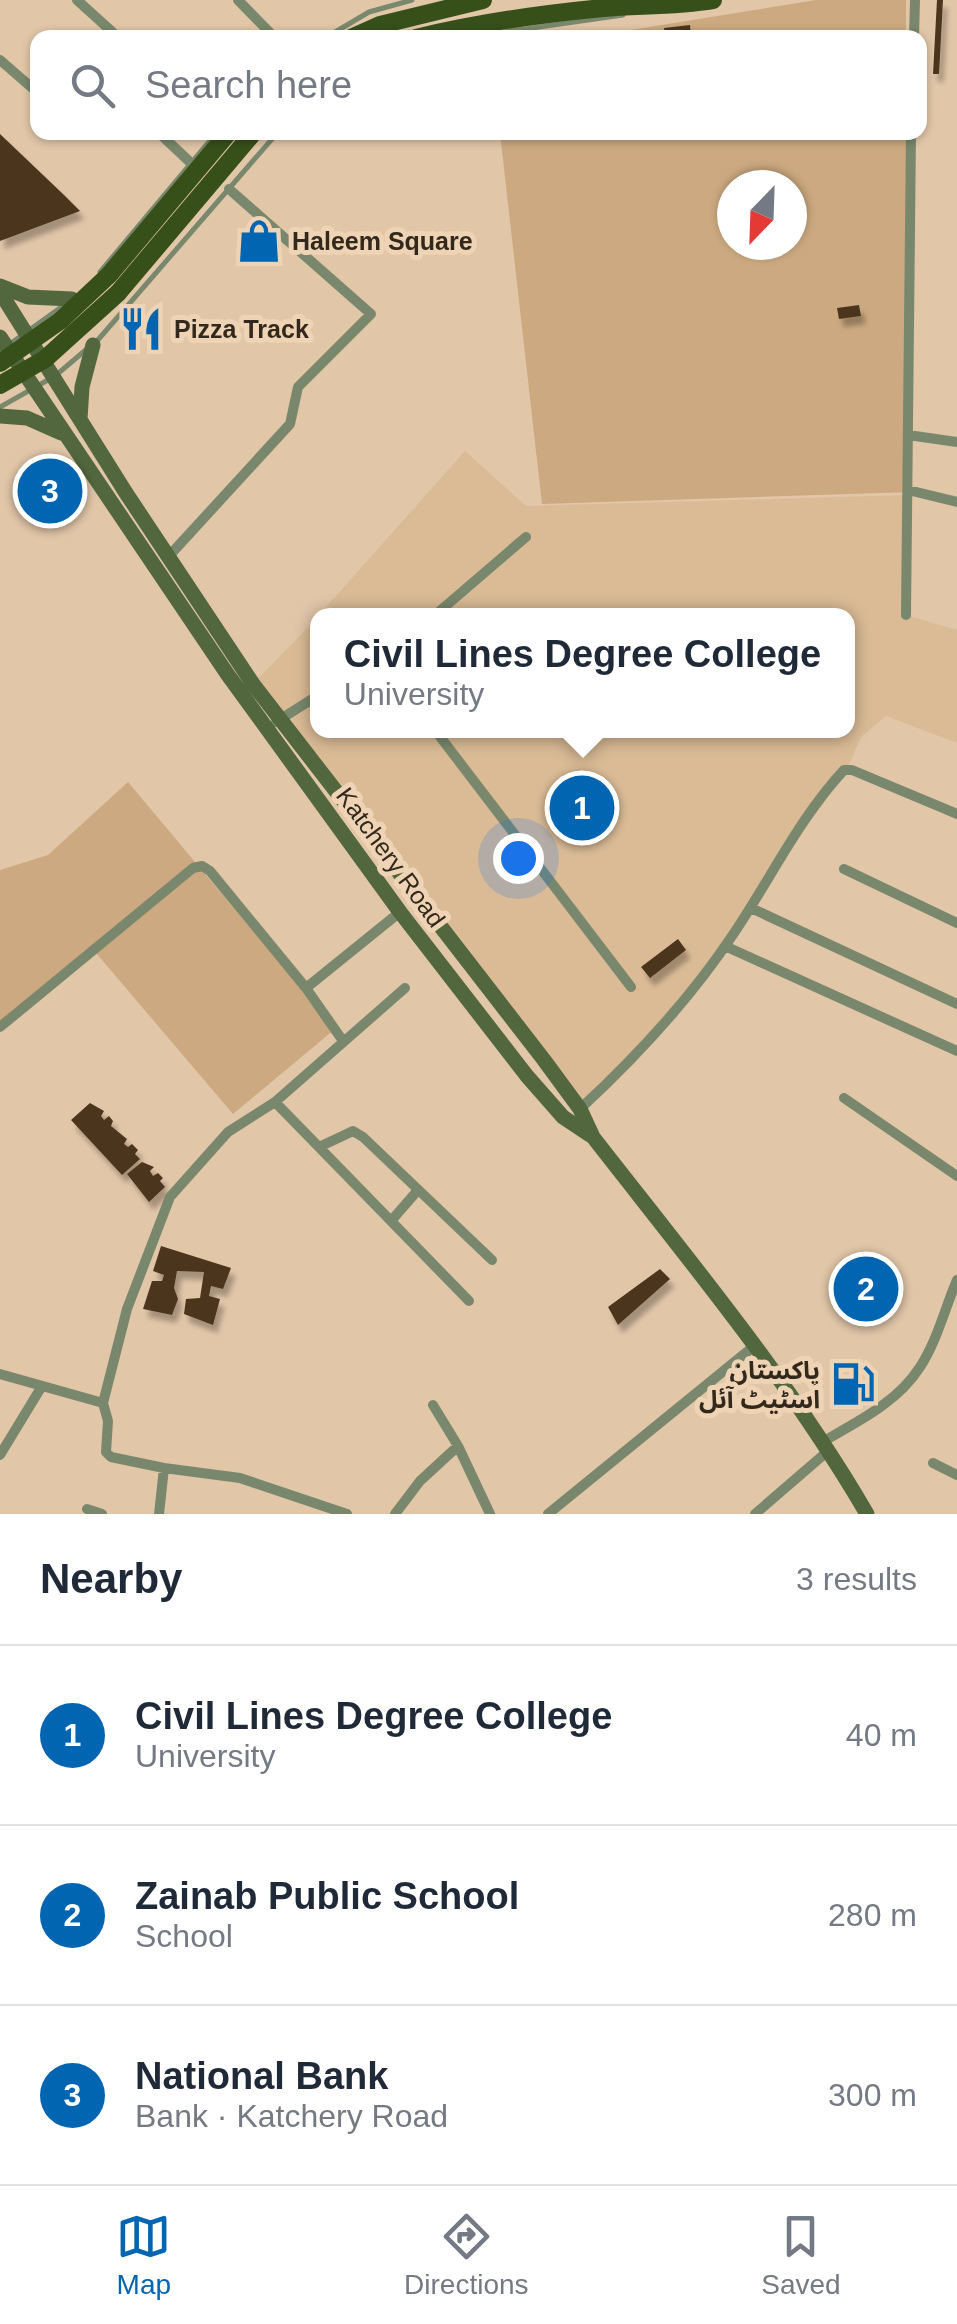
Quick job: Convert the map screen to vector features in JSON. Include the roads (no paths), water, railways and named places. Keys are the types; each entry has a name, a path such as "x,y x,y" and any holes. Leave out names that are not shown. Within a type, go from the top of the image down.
{"main road":[{"path":"369,30 483,0"},
{"path":"448,30 606,8 670,7 713,0"},
{"path":"1,349 60,321 109,275 222,140"},
{"path":"0,385 45,359 118,293 247,140"},
{"path":"0,289 28,297 72,299"},
{"name":"Katchery Road","path":"0,289 169,556 234,670"},
{"path":"80,419 82,387 93,344"},
{"name":"Katchery Road","path":"1,349 273,724 358,853 436,960 563,1117 593,1137"},
{"path":"0,416 47,424 68,437"},
{"name":"Katchery Road","path":"273,724 373,841 544,1060 580,1110 593,1137 825,1446 867,1514"},
{"path":"358,853 373,841"},
{"path":"436,960 454,945"},
{"path":"527,1076 544,1060"}],"street":[{"path":"77,0 110,30"},
{"path":"238,0 266,30"},
{"path":"914,30 915,0"},
{"path":"0,60 30,86"},
{"path":"167,140 191,163"},
{"path":"906,616 911,140"},
{"path":"169,556 290,424 298,387 370,314 230,190"},
{"path":"908,435 957,442"},
{"path":"908,490 957,502"},
{"path":"443,608 526,538"},
{"path":"273,724 310,700"},
{"path":"441,738 630,987"},
{"path":"580,1110 694,988 751,908 798,832 847,769 957,814"},
{"path":"0,1027 192,868 202,866 306,988 344,1040"},
{"path":"844,868 957,923"},
{"path":"751,908 957,1004"},
{"path":"306,988 400,912"},
{"path":"725,946 957,1051"},
{"path":"347,1514 240,1478 108,1456 108,1421 103,1403 127,1309 170,1197 228,1132 275,1102 406,988"},
{"path":"844,1098 957,1176"},
{"path":"275,1102 470,1301"},
{"path":"319,1147 353,1132 492,1260"},
{"path":"391,1221 418,1190"},
{"path":"755,1514 825,1446 912,1378 922,1364 957,1280"},
{"path":"548,1514 753,1346"},
{"path":"1,1377 103,1403"},
{"path":"0,1456 42,1386"},
{"path":"433,1405 458,1446 490,1514"},
{"path":"395,1514 420,1481 458,1446"},
{"path":"933,1463 957,1474"},
{"path":"159,1514 164,1468"},
{"path":"87,1509 102,1514"}],"lane":[{"path":"339,30 369,12 412,0"},
{"path":"516,30 670,7"},
{"path":"1,349 89,285 210,140"},
{"path":"0,408 55,376 93,344 270,140"}],"place":[{"name":"Haleem Square","path":"259,241"},
{"name":"Pizza Track","path":"141,329"},
{"name":"National Bank","path":"50,491"},
{"name":"Civil Lines Degree College","path":"582,808"},
{"name":"Zainab Public School","path":"866,1289"},
{"name":"پاکستان اسٹیٹ آئل","path":"853,1384"}]}
